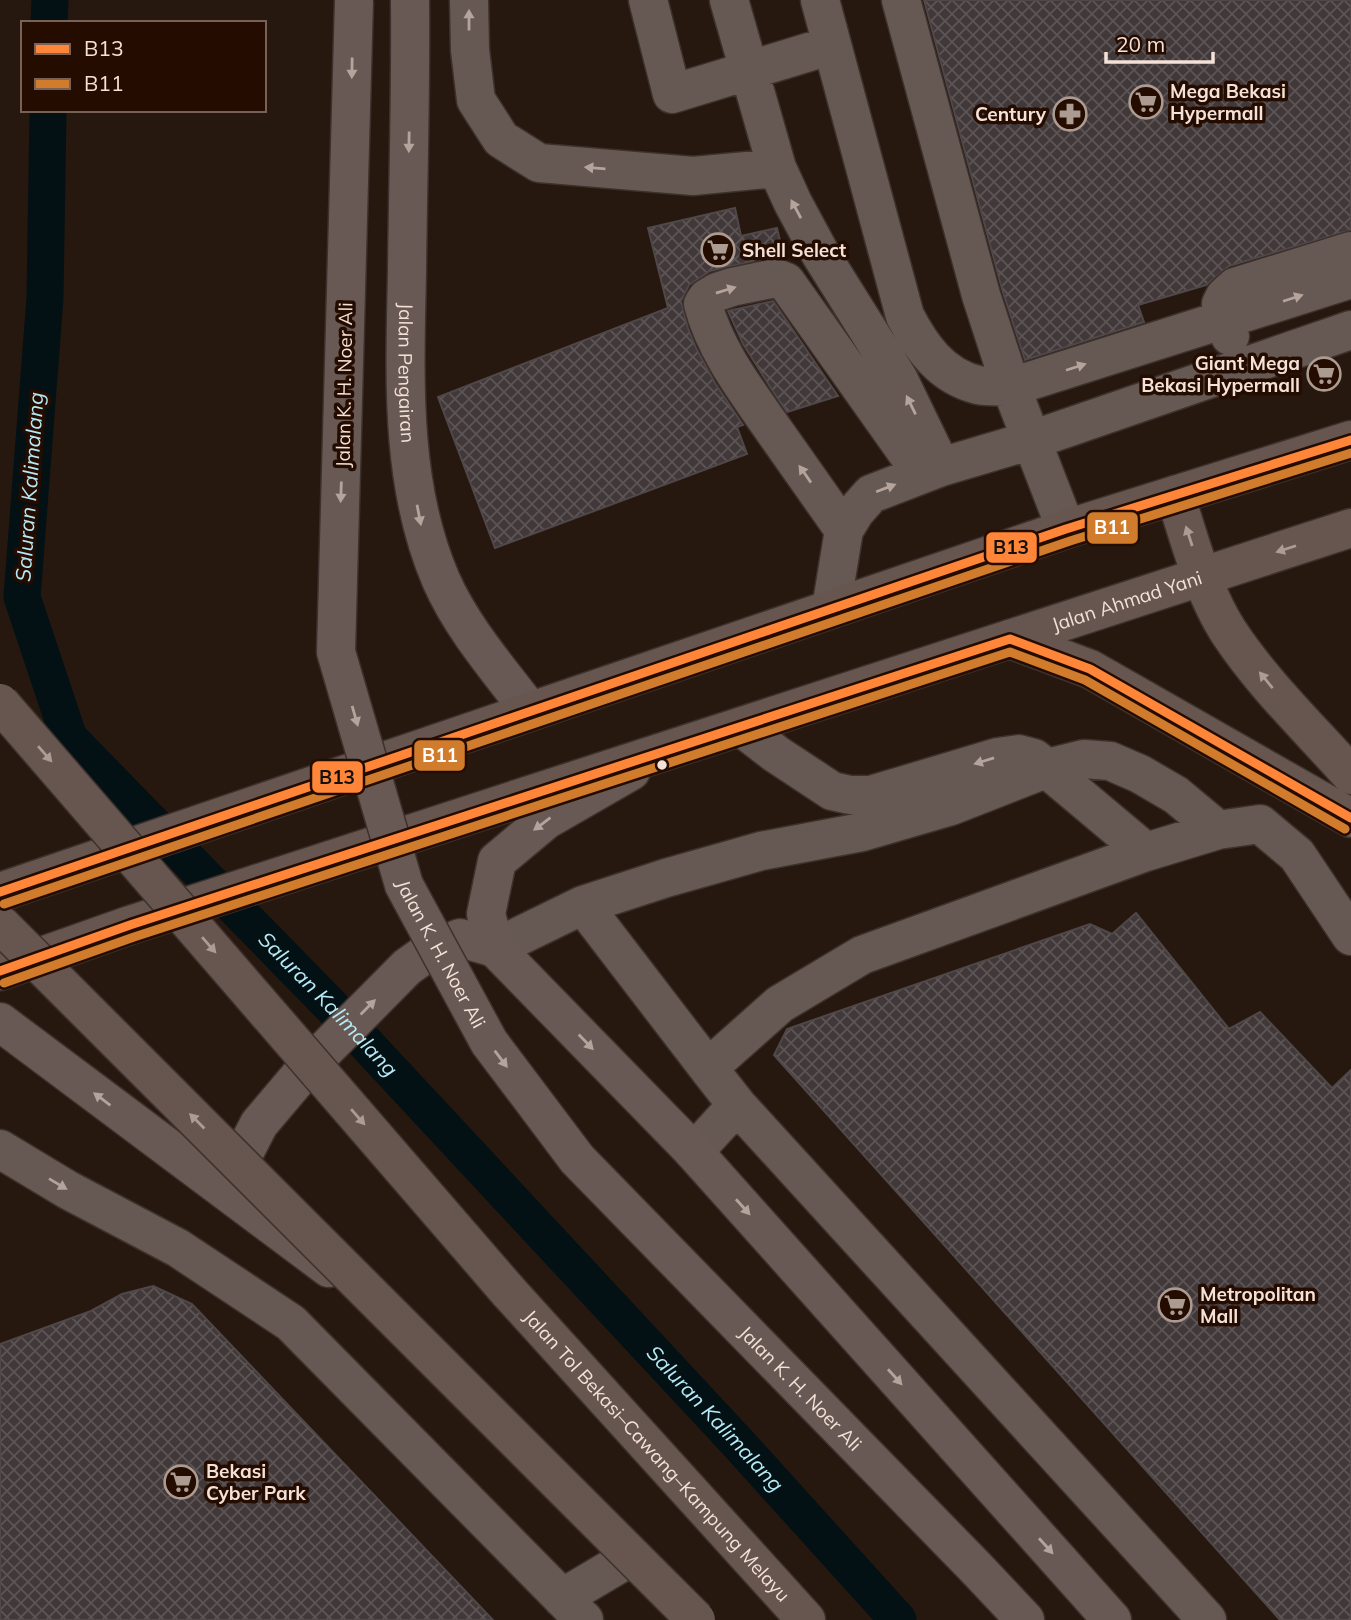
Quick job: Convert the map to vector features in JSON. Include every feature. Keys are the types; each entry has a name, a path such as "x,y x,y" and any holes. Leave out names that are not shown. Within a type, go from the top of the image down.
{"highway":[{"path":"0,892 1066,529 1351,440"},
{"path":"1175,495 1202,577 1227,629 1267,682 1351,775"},
{"name":"Jalan Ahmad Yani","path":"12,967 130,925 1351,528"},
{"path":"1010,639 1090,669 1351,818"},
{"name":"Jalan Tol Bekasi–Cawang–Kampung Melayu","path":"0,703 508,1291 806,1620"},
{"path":"0,926 693,1620"}],"main road":[{"name":"Jalan K. H. Noer Ali","path":"354,0 337,652 404,885 489,1042 577,1159 1025,1620"},
{"name":"Jalan Pengairan","path":"410,0 406,388 411,471 420,524 442,582 472,633 530,711"},
{"name":"Jalan Ahmad Yani","path":"490,931 497,861 546,820 664,751"},
{"path":"0,926 12,967"},
{"path":"224,1192 259,1124 303,1072 407,967 428,951 460,938 490,931 692,1150 1112,1620"},
{"path":"0,1022 224,1192 393,1315 693,1620"}],"lane":[{"path":"469,0 470,50 476,100 501,139 539,163 693,176 777,168"},
{"path":"648,0 672,94 832,45"},
{"path":"729,0 777,168 821,255 898,378 931,470"},
{"path":"820,0 905,316 922,348 949,372 978,385 1011,387 1351,279"},
{"path":"901,0 981,295 1011,387 1066,529"},
{"path":"1239,370 1221,304 1225,296 1235,287 1351,251"},
{"path":"844,530 743,385 707,320 703,304 707,298 716,292 776,278 786,282 931,470"},
{"path":"831,609 844,530 871,494 931,470 1032,440 1351,330"},
{"path":"741,727 832,791 850,795 871,795 998,757 1019,754 1034,758 1146,852"},
{"path":"490,931 761,851 862,832 951,806 1048,768 1084,759 1110,761 1140,774 1176,795 1218,830"},
{"path":"708,1068 780,1004 862,955 1146,852 1218,830 1260,824 1297,855 1351,936"},
{"path":"583,905 737,1105 1206,1620"},
{"path":"692,1150 703,1142 737,1105"},
{"path":"0,1149 68,1190 178,1248 291,1323 573,1609 631,1557"}],"building":[{"name":"Mega Bekasi Hypermall","path":"924,0 1351,0 1351,230 1229,266 1206,285 1138,305 1144,322 1025,360 1002,289"},
{"path":"735,208 741,236 777,228 784,258 772,257 710,271 689,285 681,301 696,348 743,425 737,427 747,454 495,548 438,397 668,308 648,228"},
{"path":"773,301 838,396 787,412 743,344 728,311"},
{"name":"Metropolitan Mall","path":"1136,913 1229,1029 1260,1012 1332,1088 1351,1070 1351,1620 1280,1620 774,1055 787,1029 1090,924 1112,934"},
{"name":"Bekasi Cyber Park","path":"153,1286 192,1304 493,1620 0,1620 0,1344 91,1311 122,1294"}],"waterway":[{"name":"Saluran Kalimalang","path":"49,21 50,0"},
{"name":"Saluran Kalimalang","path":"48,112 45,298 22,597 69,738 330,1005 737,1442 898,1620"}],"transit line":[{"name":"B13","path":"0,892 1066,529 1351,440"},
{"name":"B11","path":"4,904 1070,541 1351,453"},
{"name":"B13","path":"0,971 130,925 1010,639 1090,669 1351,818"},
{"name":"B11","path":"4,983 134,937 1010,652 1085,680 1345,829"}],"place":[{"name":"Mega Bekasi Hypermall","path":"1146,102"},
{"name":"Century","path":"1070,114"},
{"name":"Shell Select","path":"718,250"},
{"name":"Giant Mega Bekasi Hypermall","path":"1324,374"},
{"name":"Metropolitan Mall","path":"1175,1305"},
{"name":"Bekasi Cyber Park","path":"181,1482"}]}
